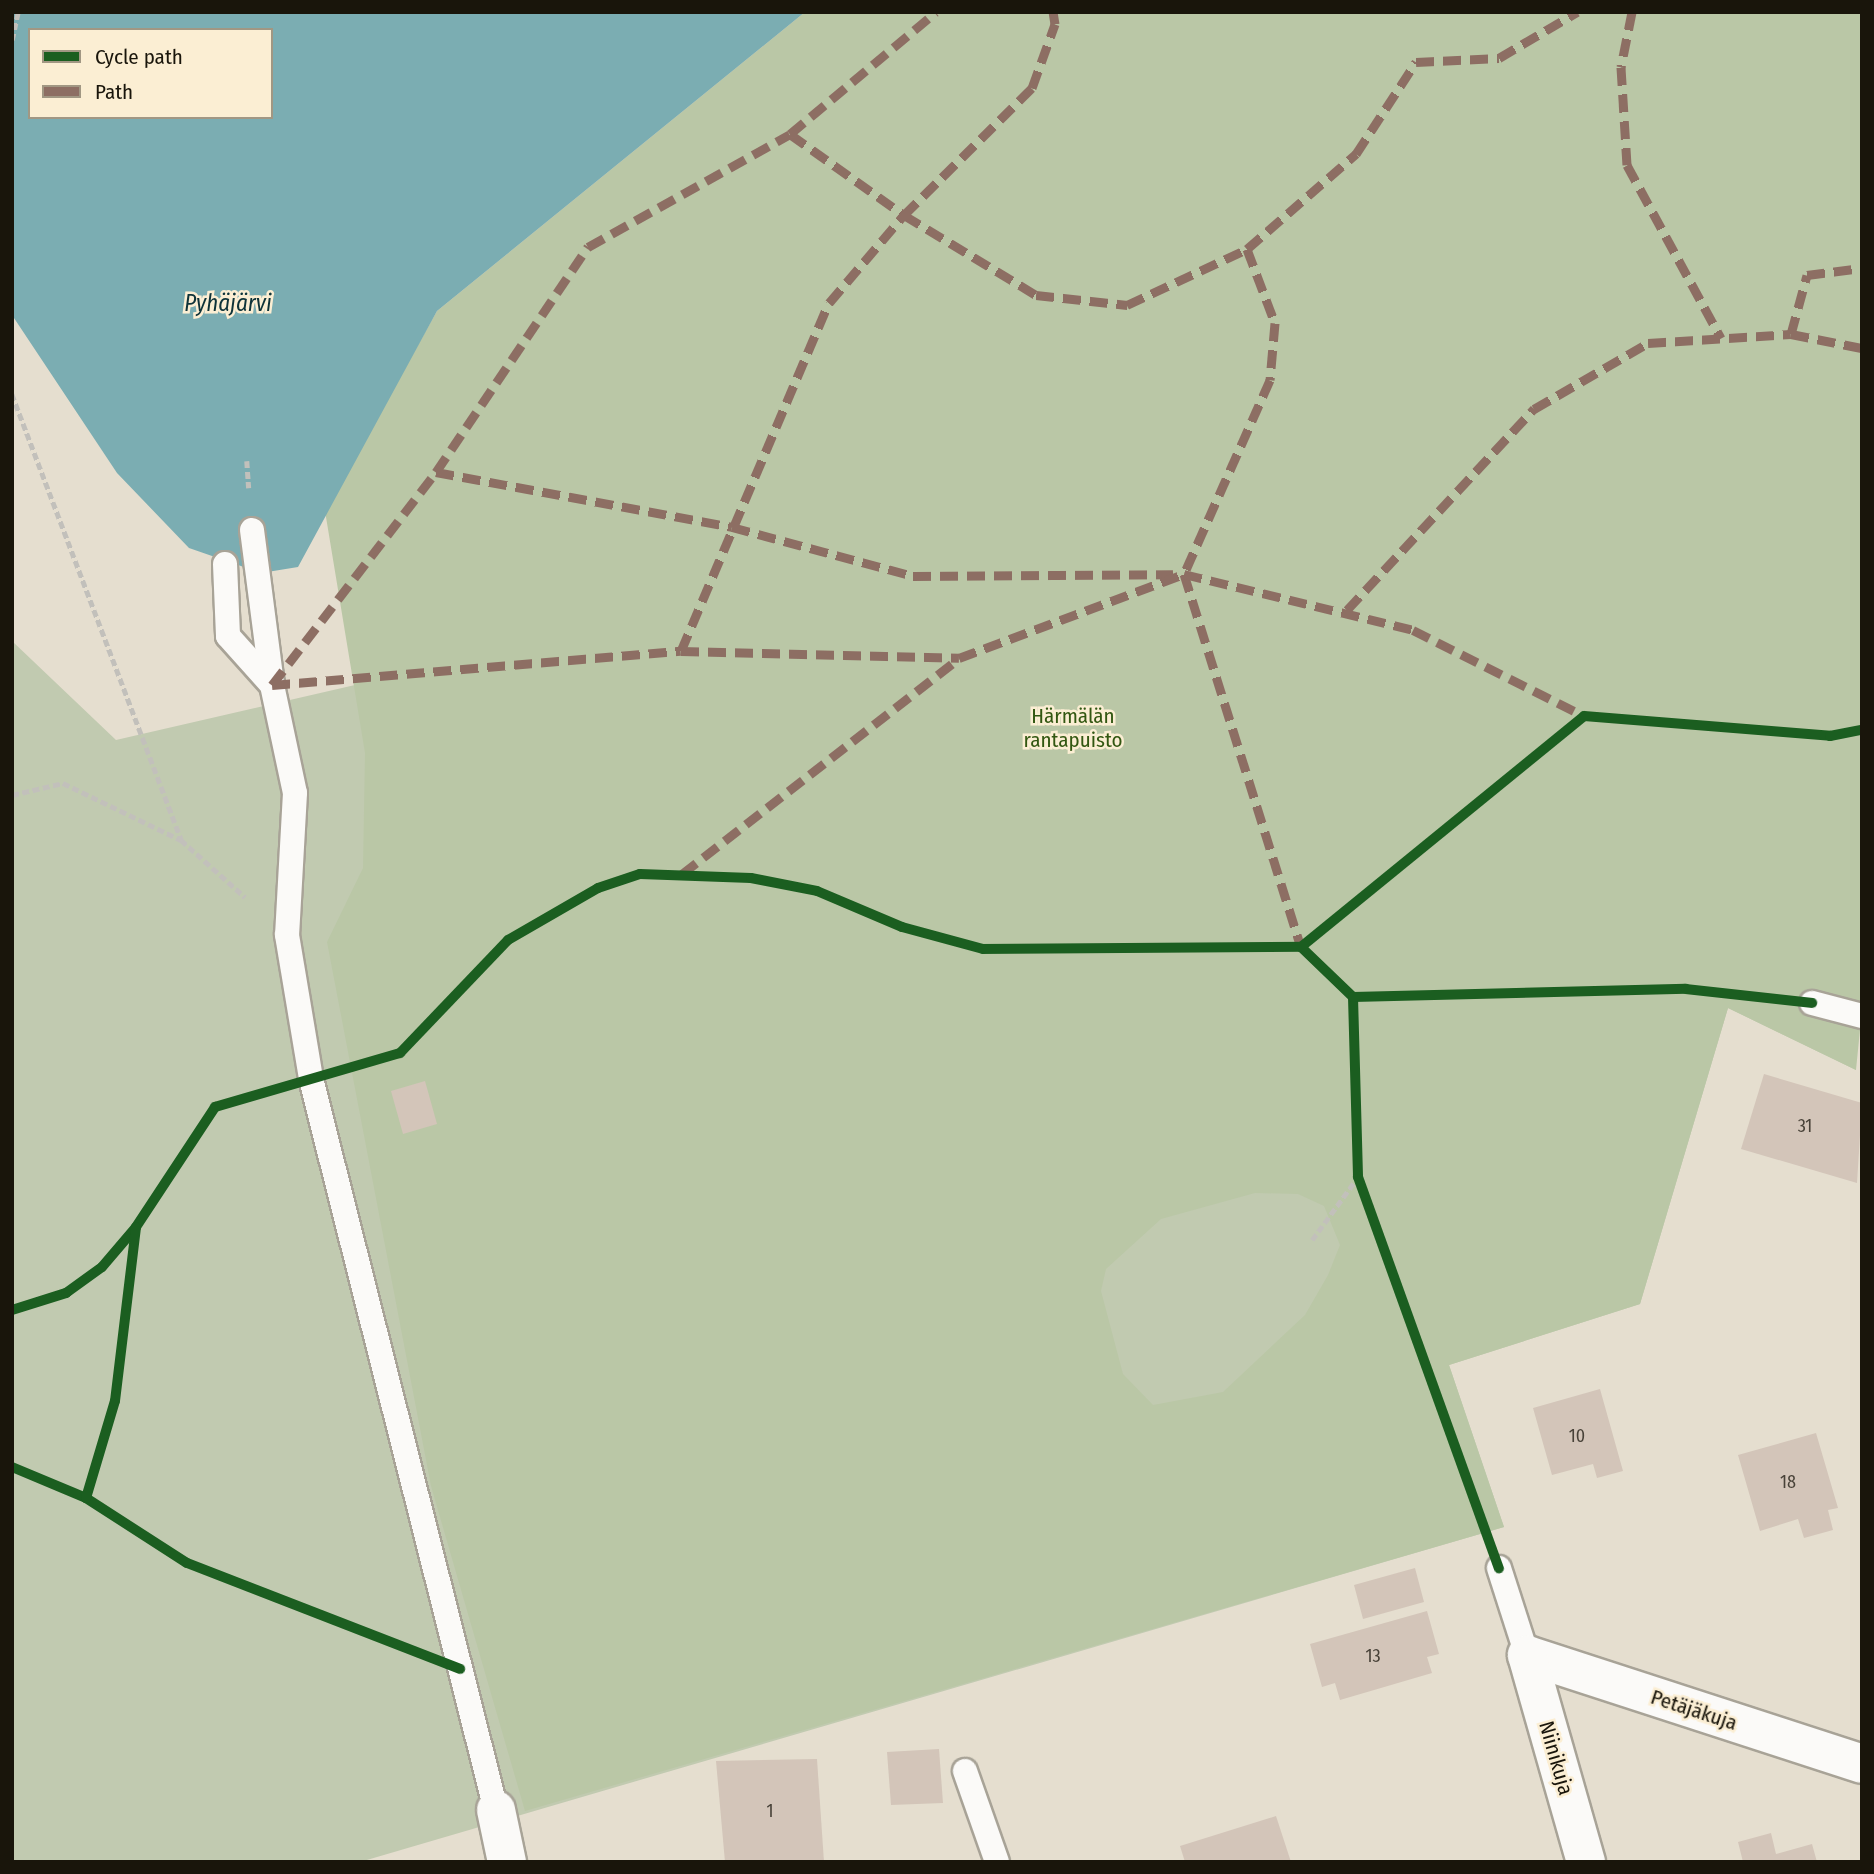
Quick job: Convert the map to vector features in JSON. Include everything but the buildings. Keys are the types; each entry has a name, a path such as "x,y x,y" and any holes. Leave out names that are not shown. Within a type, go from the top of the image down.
{"street":[{"name":"Petäjäkuja","path":"1527,1655 1862,1764"},
{"name":"Niinikuja","path":"1527,1655 1586,1862"},
{"path":"496,1810 508,1862"}],"lane":[{"path":"252,530 272,685 295,793 287,935 311,1079 496,1810"},
{"path":"225,564 228,636 272,685"},
{"path":"1812,1003 1862,1016"},
{"path":"1499,1568 1527,1655"},
{"path":"965,1771 997,1862"}],"path":[{"path":"12,40 18,12"},
{"path":"12,394 181,840"},
{"path":"12,795 63,783 181,840 287,935"},
{"path":"1358,1163 1358,1177 1363,1190"},
{"path":"1312,1240 1358,1177"}],"green space":[{"name":"Härmälän rantapuisto","path":"805,12 1862,12 1856,1070 1728,1008 1640,1304 1449,1365 1504,1527 360,1862 12,1862 12,641 116,740 355,685"},
{"name":"Härmälän rantapuisto","path":"805,12 1862,12 1862,1010 1856,1070 1728,1008 1640,1304 1449,1365 1504,1527 525,1811 431,1486 327,942 363,868 365,753 325,511 437,311","holes":["1255,1193 1298,1194 1324,1206 1340,1245 1328,1275 1305,1315 1223,1392 1153,1405 1123,1374 1101,1291 1106,1269 1161,1219"]}],"water":[{"name":"Pyhäjärvi","path":"12,12 805,12 437,311 298,567 261,573 189,548 117,473 12,315"}],"marked path":[{"path":"272,685 436,472 588,247 790,134 936,12"},
{"path":"681,651 829,303 904,215 1032,88 1055,24 1053,12"},
{"path":"790,134 904,215 1036,295 1127,305 1247,249 1356,154 1416,62 1499,58 1577,12"},
{"path":"1632,12 1621,67 1627,165 1721,338"},
{"path":"1247,249 1275,323 1270,380 1184,574 1301,947"},
{"path":"1791,334 1807,275 1862,268"},
{"path":"1347,610 1534,409 1648,343 1791,334 1862,348"},
{"path":"436,472 732,527 913,576 1173,574"},
{"path":"682,874 959,658 1184,574 1413,630 1584,716"},
{"path":"272,685 681,651 959,658"}],"cycle path":[{"path":"12,1310 66,1293 102,1267 136,1227 215,1107 400,1053 508,940 598,888 640,874 751,878 817,891 902,927 983,949 1301,947 1584,716 1830,736 1862,730"},
{"path":"1301,947 1353,997 1358,1177 1499,1568"},
{"path":"1353,997 1686,989 1812,1003"},
{"path":"86,1498 115,1401 136,1227"},
{"path":"12,1467 86,1498 187,1563 460,1669"}]}
